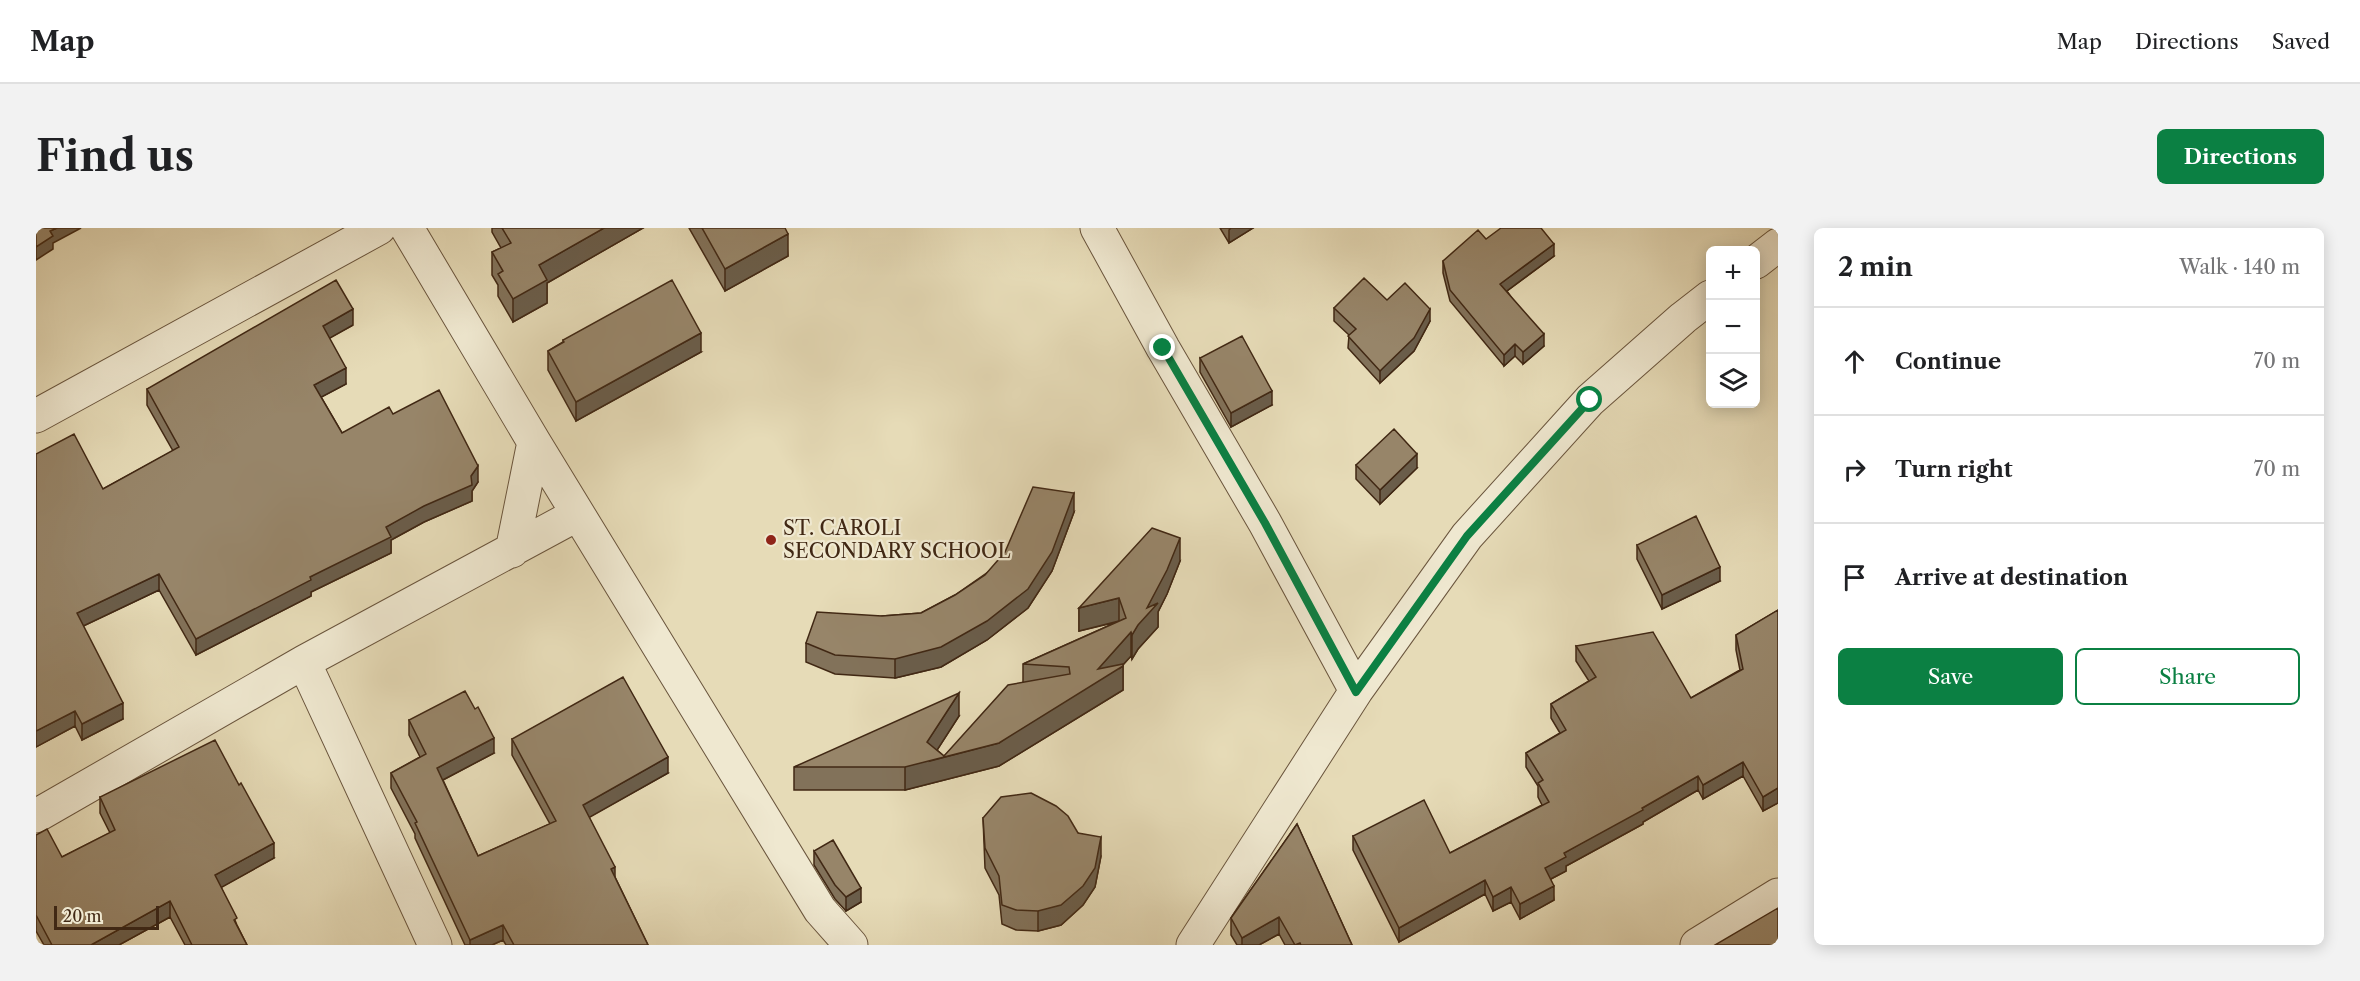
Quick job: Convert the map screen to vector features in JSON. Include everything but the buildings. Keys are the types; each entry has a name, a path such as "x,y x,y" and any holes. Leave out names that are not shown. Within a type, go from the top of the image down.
{"street":[{"path":"36,416 401,228 820,910 851,945"},
{"path":"1097,228 1163,348 1265,523 1356,692"},
{"path":"1760,258 1778,245"},
{"path":"1199,942 1356,692 1467,536 1590,400 1706,300"},
{"path":"512,551 534,442"},
{"path":"36,816 304,662 578,514"},
{"path":"304,662 435,945"},
{"path":"1697,945 1778,895"}],"place":[{"name":"ST. CAROLI SECONDARY SCHOOL","path":"771,540"}],"route":[{"path":"1163,348 1265,523 1356,692 1467,536 1590,400"}]}
